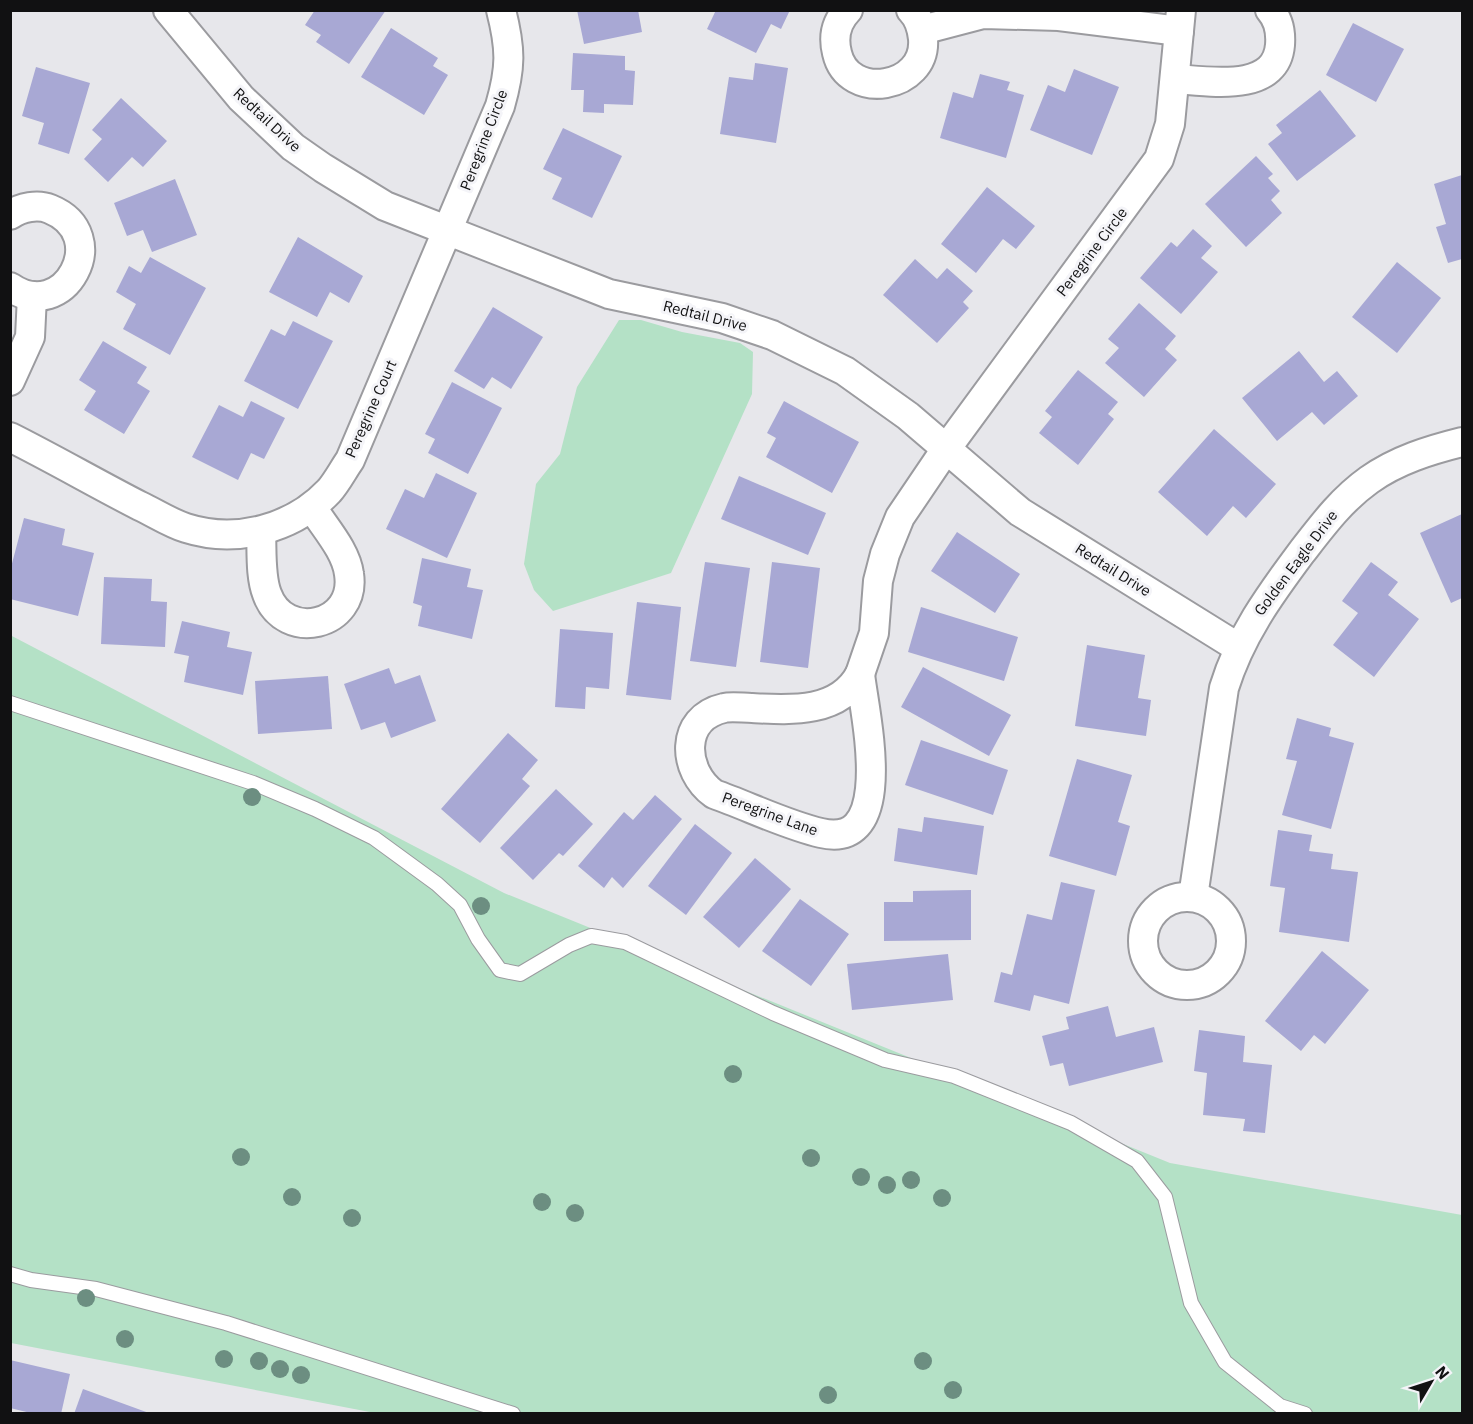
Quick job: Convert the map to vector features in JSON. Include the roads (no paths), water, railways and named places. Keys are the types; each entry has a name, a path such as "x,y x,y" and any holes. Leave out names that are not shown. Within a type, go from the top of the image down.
{"street":[{"name":"Redtail Drive","path":"168,10 240,98 293,147 385,206 609,294 722,318 772,335 845,371 893,404 1020,512 1239,648"},
{"name":"Peregrine Circle","path":"448,232 500,106 507,80 509,40 501,10"},
{"name":"Peregrine Circle","path":"848,10 837,27 835,42 838,58 847,72 861,81 877,86 893,83 908,75 913,69 924,46 916,20 983,14 1180,21 1170,124 1159,159 946,449"},
{"path":"1175,80 1242,82 1259,76 1272,65 1280,50 1281,32 1270,10"},
{"path":"10,215 30,207 46,207 62,214 74,227 80,243 80,260 74,275 63,287 48,295 22,292 30,337 10,381"},
{"name":"Peregrine Court","path":"10,437 185,528 218,534 261,531 285,522 312,507 331,489 350,460 448,232"},
{"name":"Golden Eagle Drive","path":"1193,897 1224,688 1239,648 1259,609 1331,514 1348,497 1370,479 1402,462 1462,441"},
{"name":"Peregrine Lane","path":"860,674 872,793 867,812 856,825 845,831 822,833 714,794 703,786 695,775 689,757 691,740 697,726 708,714 725,707 799,711 842,695 860,674 874,633 878,581 885,554 900,517 946,449"},
{"path":"261,531 266,594 274,608 296,624 314,624 329,619 342,608 349,592 349,575 345,560 312,507"}],"lane":[{"path":"10,703 253,783 315,809 374,838 437,884 460,905 478,939 500,970 520,974 568,945 591,936 625,942 773,1012 885,1060 954,1076 1071,1123 1137,1161 1165,1197 1191,1303 1225,1362 1280,1406 1305,1413"},
{"path":"10,1274 30,1280 96,1288 226,1323 513,1413"}]}
